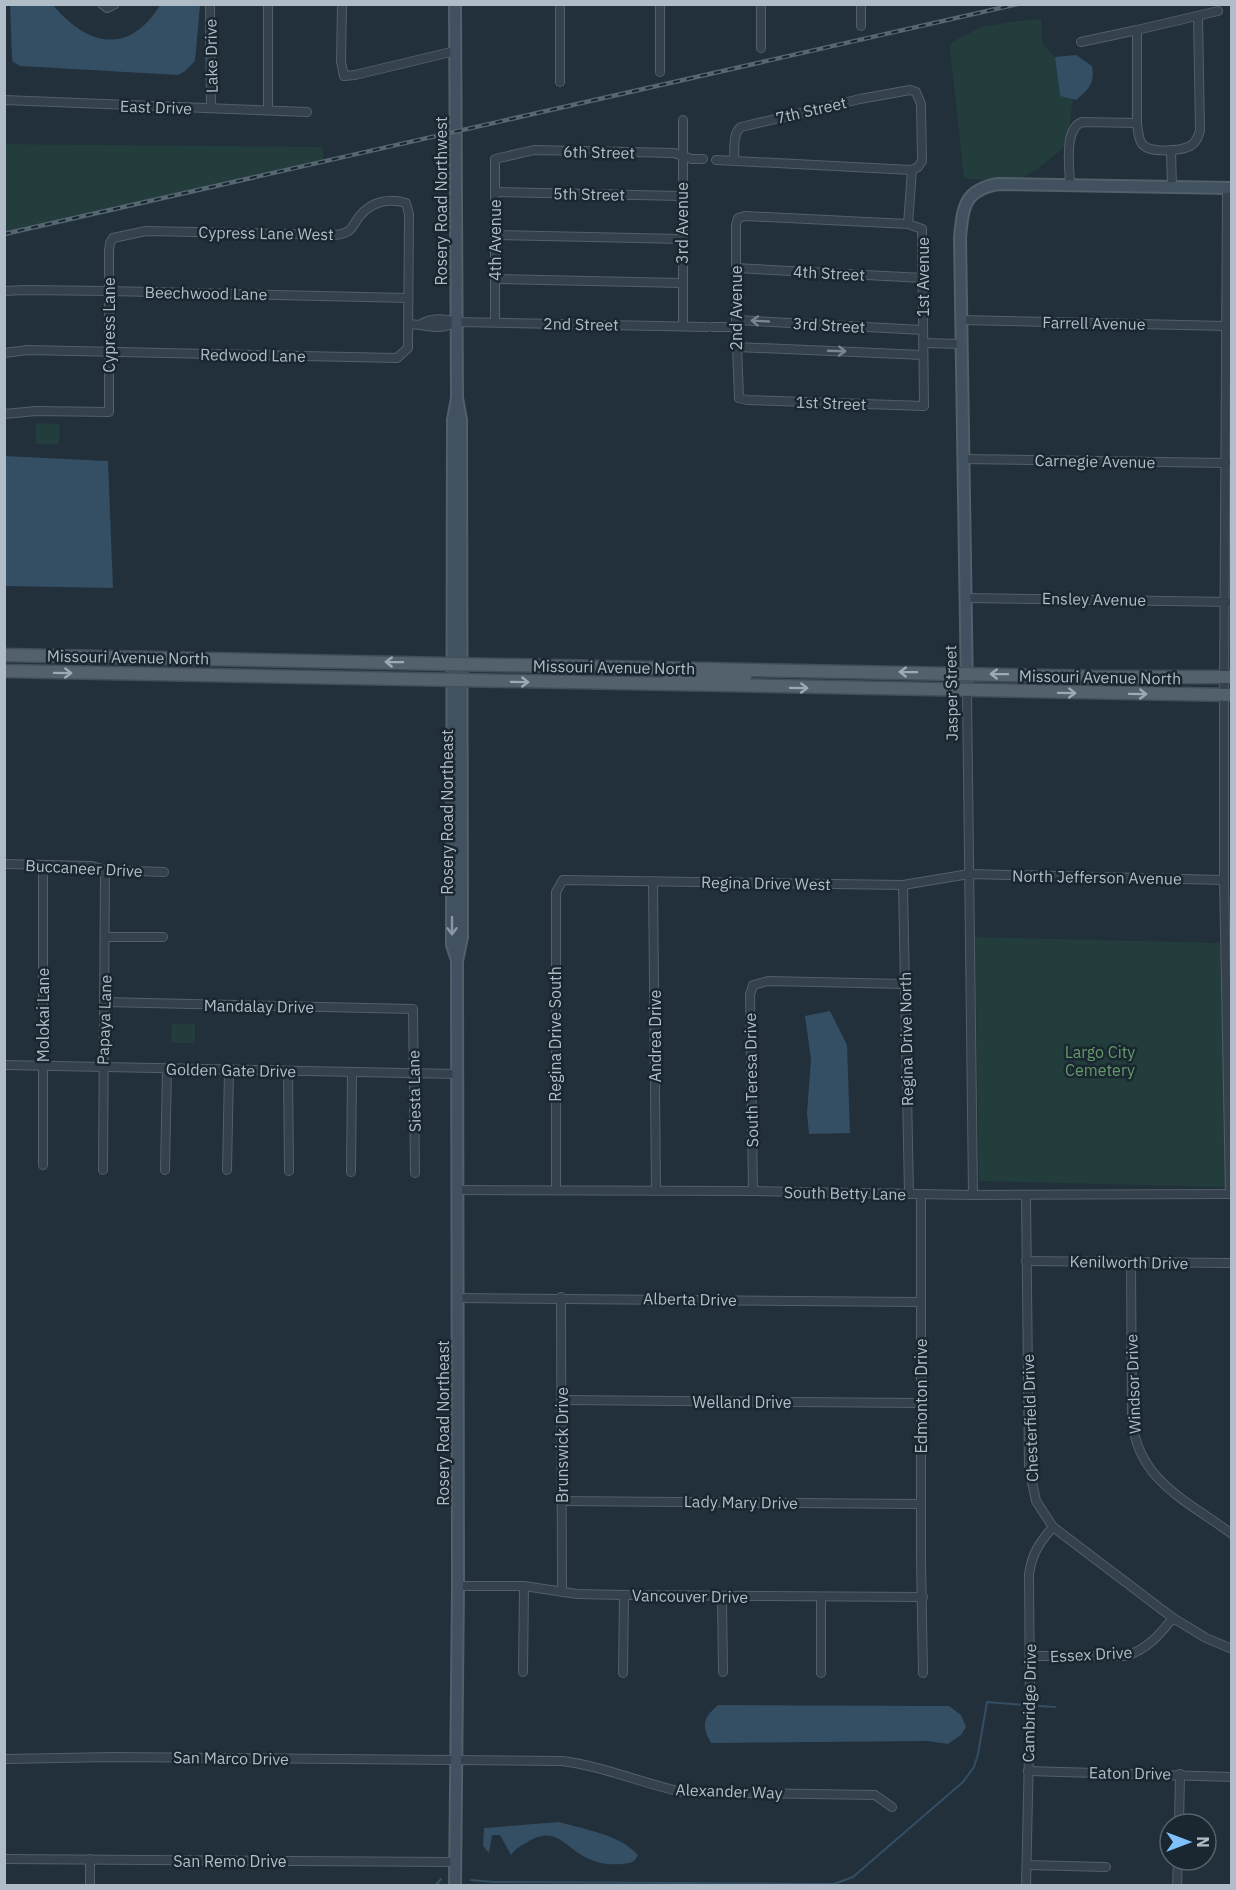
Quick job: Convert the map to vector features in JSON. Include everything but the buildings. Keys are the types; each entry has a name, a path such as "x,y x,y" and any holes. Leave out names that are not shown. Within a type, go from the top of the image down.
{"main road":[{"name":"Missouri Avenue North","path":"4,655 1228,677"},
{"path":"156,675 167,668 174,658"},
{"path":"187,675 196,667 272,667 281,660"},
{"path":"610,683 632,678 698,676 713,668"},
{"path":"704,686 720,677 764,677 796,670"},
{"name":"Missouri Avenue North","path":"4,671 1228,695"}],"street":[{"path":"102,4 107,8 114,4"},
{"name":"Lake Drive","path":"210,4 211,108"},
{"path":"268,4 268,111"},
{"path":"342,4 341,62 345,76 455,51"},
{"name":"Rosery Road Northwest","path":"455,4 455,322 457,398 461,420 462,556 457,663"},
{"path":"560,4 560,82"},
{"path":"660,4 660,72"},
{"path":"761,4 761,48"},
{"path":"861,4 861,26"},
{"path":"1082,42 1218,11"},
{"path":"1137,30 1137,123 1141,142 1146,147 1171,150 1190,146 1195,142 1200,131 1197,16"},
{"name":"7th Street","path":"734,160 736,131 741,127 904,90 916,92"},
{"name":"1st Avenue","path":"916,92 921,104 921,161 918,167 912,170 908,224 922,229 924,406"},
{"name":"East Drive","path":"4,100 307,112"},
{"name":"3rd Avenue","path":"683,120 683,326"},
{"path":"1137,123 1082,122 1076,124 1071,132 1070,141 1071,186 1229,188 1230,271 1227,326 1229,440 1226,464 1228,695 1224,880 1228,896 1231,1194"},
{"name":"6th Street","path":"495,159 534,150 674,153 703,159"},
{"path":"1171,150 1172,187"},
{"name":"4th Avenue","path":"495,159 495,322"},
{"path":"716,160 912,170"},
{"name":"Jasper Street","path":"973,1195 961,227 966,202 973,193 983,187 998,184 1071,186"},
{"name":"5th Street","path":"495,192 682,196"},
{"name":"Cypress Lane West","path":"113,238 146,231 335,235 346,233 353,228 359,216 368,208 383,201 396,200 406,203 409,214 408,298"},
{"name":"2nd Avenue","path":"739,398 736,347 736,225 738,218 746,216 908,224"},
{"path":"496,235 682,239"},
{"name":"Cypress Lane","path":"4,414 36,411 109,412 109,251 113,238"},
{"name":"4th Street","path":"736,268 923,278"},
{"path":"495,279 682,283"},
{"name":"Beechwood Lane","path":"4,291 109,291 408,298"},
{"path":"408,298 408,324"},
{"name":"Farrell Avenue","path":"962,320 1227,326"},
{"name":"2nd Street","path":"408,324 421,324 428,328 448,327 455,322 710,327 736,323"},
{"name":"3rd Street","path":"736,323 923,330"},
{"name":"Redwood Lane","path":"4,353 28,350 397,358 408,348 408,324"},
{"path":"923,343 962,344"},
{"path":"736,347 923,355"},
{"name":"Rosery Road Northwest","path":"457,398 453,420 457,663"},
{"name":"1st Street","path":"739,398 924,406"},
{"name":"Carnegie Avenue","path":"963,459 1226,464"},
{"path":"453,502 457,511 457,546 462,556"},
{"name":"Ensley Avenue","path":"965,598 1228,602"},
{"name":"Rosery Road Northeast","path":"455,1886 458,1761 457,961 462,937 457,663"},
{"name":"Buccaneer Drive","path":"4,864 92,866 105,870 164,872"},
{"name":"Molokai Lane","path":"43,866 43,1165"},
{"name":"Papaya Lane","path":"103,1170 105,870"},
{"name":"North Jefferson Avenue","path":"969,874 1224,880"},
{"name":"Regina Drive West","path":"563,880 903,885 969,874"},
{"name":"Regina Drive South","path":"556,1190 555,902 556,892 563,880"},
{"name":"Andrea Drive","path":"653,880 656,1191"},
{"name":"Regina Drive North","path":"903,885 909,1194"},
{"path":"105,937 163,937"},
{"name":"South Teresa Drive","path":"753,1191 750,995 753,985 768,981 906,984"},
{"name":"Mandalay Drive","path":"105,1002 413,1009"},
{"name":"Siesta Lane","path":"413,1009 416,1173"},
{"name":"Golden Gate Drive","path":"4,1065 458,1074"},
{"path":"165,1170 166,1069"},
{"path":"227,1170 229,1071"},
{"path":"288,1071 289,1171"},
{"path":"351,1172 352,1073"},
{"name":"South Betty Lane","path":"458,1190 753,1191 973,1195 1231,1194"},
{"name":"Edmonton Drive","path":"921,1194 923,1673"},
{"name":"Chesterfield Drive","path":"1026,1195 1029,1468 1036,1501 1053,1527 1173,1618 1206,1638 1232,1649"},
{"name":"Kenilworth Drive","path":"1026,1261 1232,1263"},
{"name":"Windsor Drive","path":"1131,1262 1132,1421 1135,1442 1144,1462 1157,1480 1232,1534"},
{"name":"Alberta Drive","path":"458,1298 561,1297 921,1302"},
{"name":"Brunswick Drive","path":"561,1297 562,1592"},
{"name":"Welland Drive","path":"562,1400 922,1403"},
{"name":"Lady Mary Drive","path":"561,1501 921,1504"},
{"name":"Cambridge Drive","path":"1026,1886 1029,1574 1036,1546 1053,1527"},
{"name":"Vancouver Drive","path":"458,1586 524,1586 562,1592 624,1595 923,1597"},
{"path":"523,1672 524,1586"},
{"path":"623,1673 624,1595"},
{"path":"722,1597 723,1672"},
{"path":"821,1597 821,1673"},
{"name":"Essex Drive","path":"1030,1656 1126,1656 1139,1652 1151,1644 1173,1618"},
{"name":"San Marco Drive","path":"4,1759 113,1757 458,1761"},
{"name":"Alexander Way","path":"458,1761 562,1761 582,1764 658,1787 682,1791 875,1795 892,1807"},
{"name":"Eaton Drive","path":"1028,1771 1232,1776"},
{"path":"1179,1812 1180,1774"},
{"name":"San Remo Drive","path":"4,1859 455,1862"},
{"path":"90,1859 90,1886"},
{"path":"1027,1865 1106,1866"}],"green space":[{"path":"1041,19 1042,43 1055,57 1060,96 1073,99 1067,145 1038,168 1015,180 964,178 950,49 952,42 981,27"},
{"path":"4,144 323,147 323,164 5,237"},
{"path":"36,423 60,424 59,444 36,444"},
{"name":"Largo City Cemetery","path":"975,937 1220,943 1226,1187 979,1181"},
{"path":"172,1024 195,1024 195,1043 171,1043"}],"water":[{"path":"10,5 53,5 66,19 80,29 108,40 135,32 148,21 160,5 200,5 195,61 178,75 20,66 13,62 12,58"},
{"path":"1076,55 1092,66 1093,77 1090,85 1076,100 1060,96 1055,57"},
{"path":"5,456 108,461 113,588 5,586"},
{"path":"830,1011 847,1045 850,1133 809,1134 807,1113 811,1059 805,1016"},
{"path":"718,1705 949,1706 961,1715 966,1727 961,1735 948,1744 928,1741 711,1743 705,1722"},
{"path":"559,1822 612,1837 638,1855 634,1861 628,1863 600,1863 579,1854 560,1840 547,1835 529,1841 511,1855 500,1835 492,1835 489,1853 483,1846 484,1828"}],"waterway":[{"path":"471,1880 834,1884 853,1877 963,1782 974,1767 978,1754 987,1702 1024,1705"},
{"path":"1039,1706 1055,1707"},
{"path":"435,1886 441,1879"}],"railway":[{"path":"4,234 1018,4"}]}
